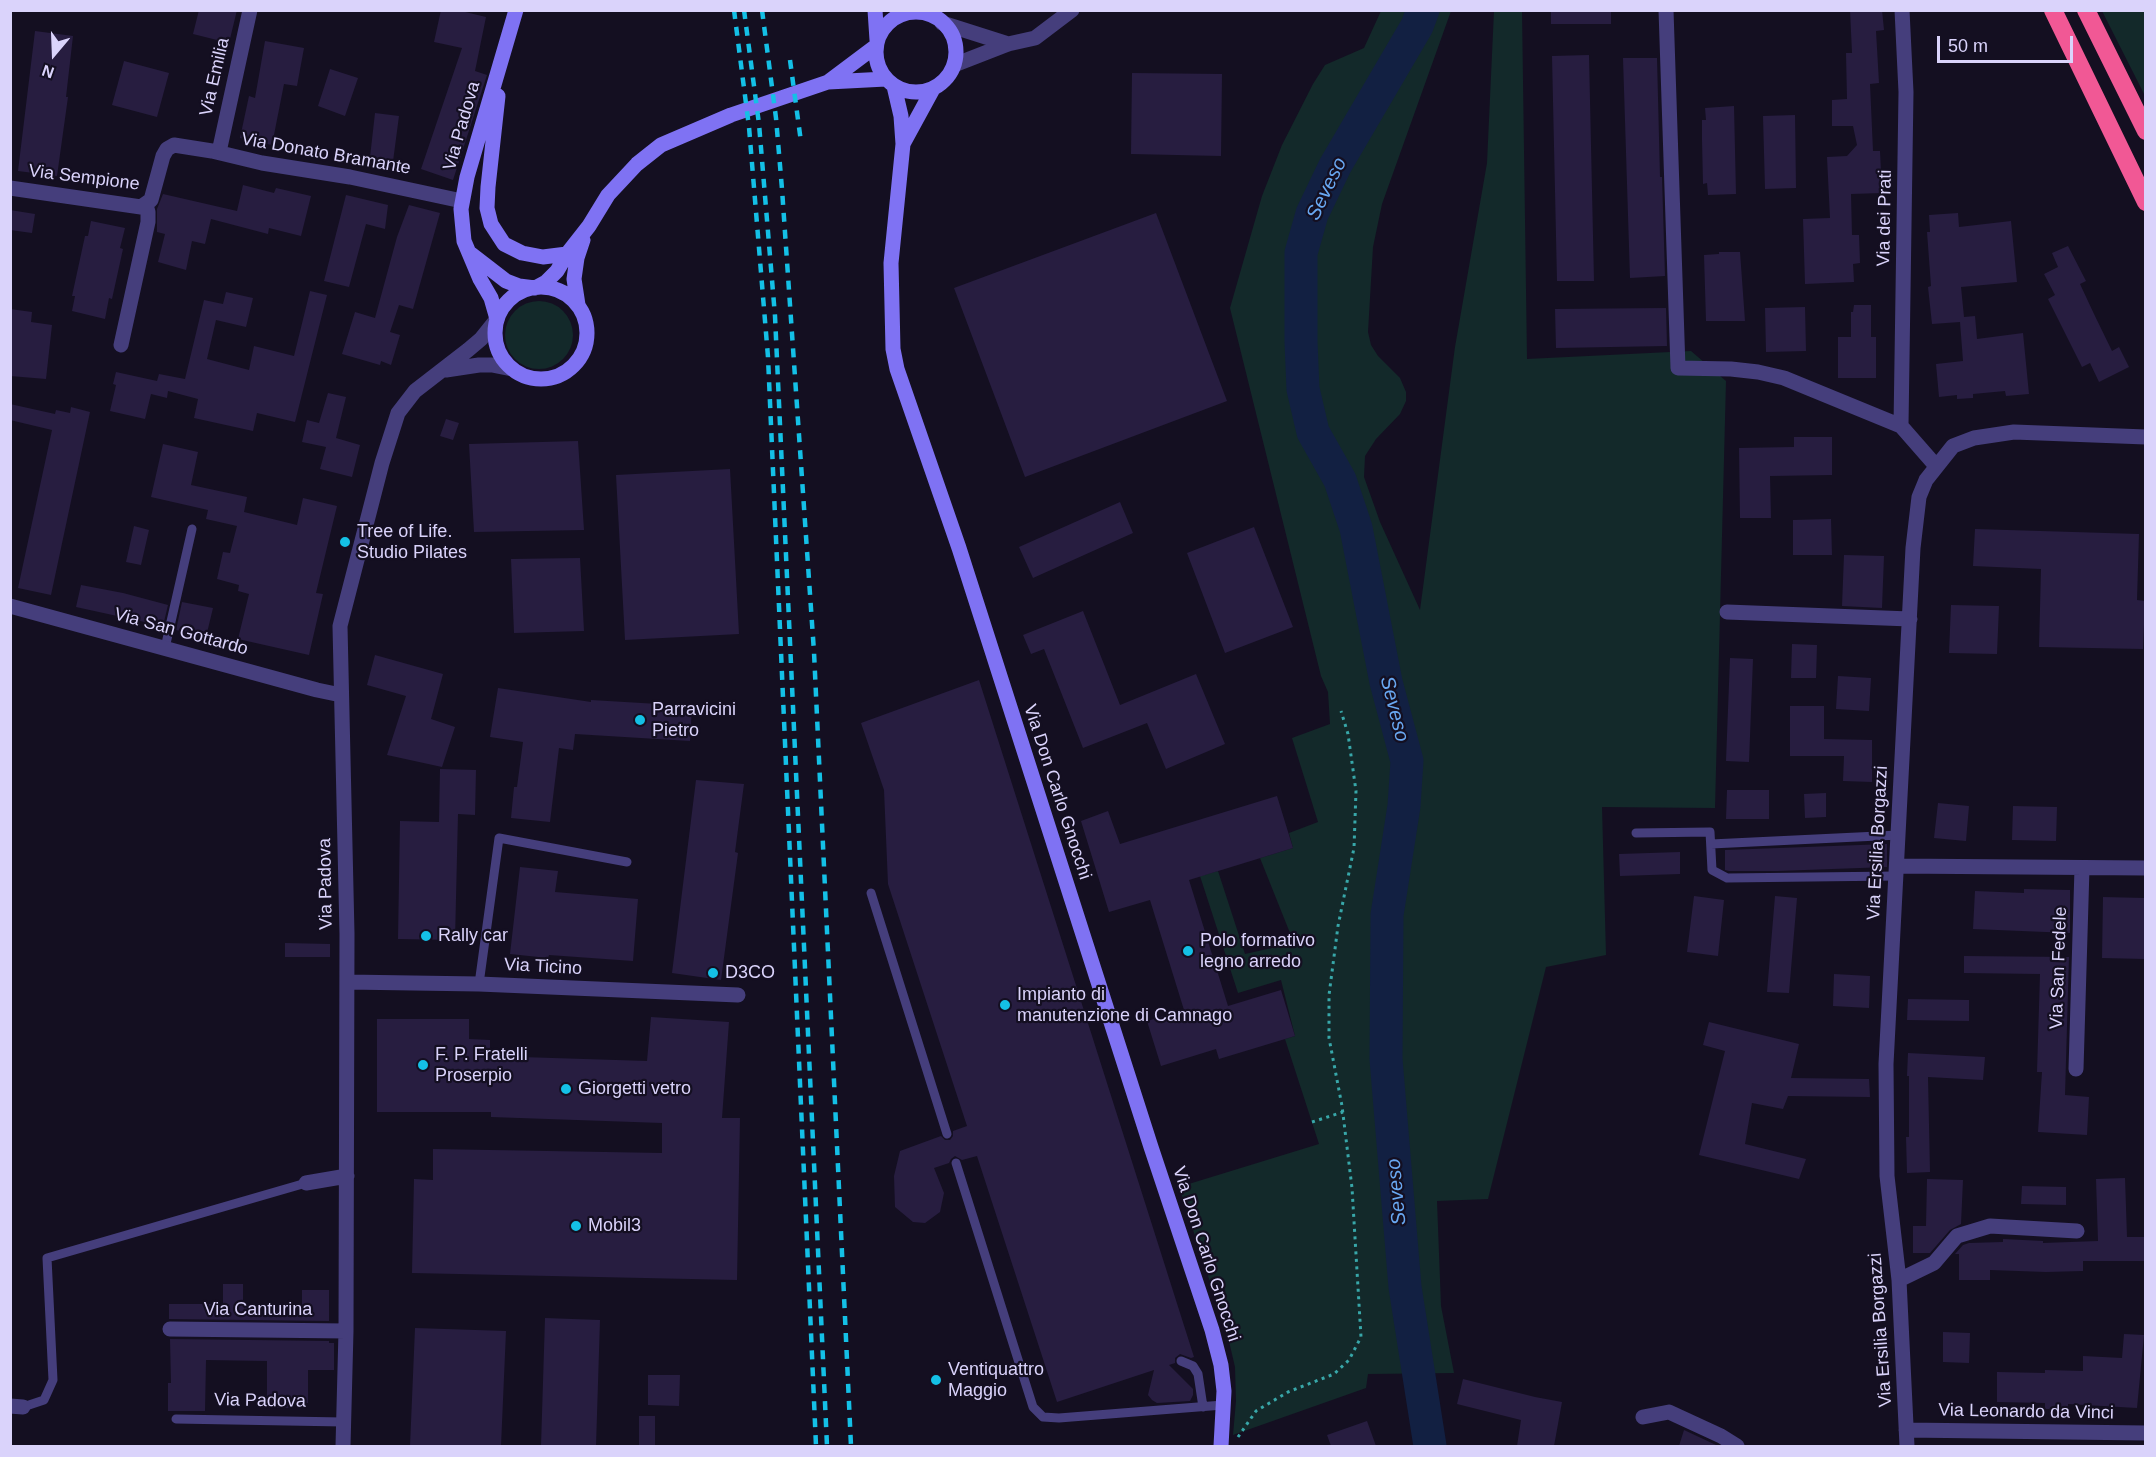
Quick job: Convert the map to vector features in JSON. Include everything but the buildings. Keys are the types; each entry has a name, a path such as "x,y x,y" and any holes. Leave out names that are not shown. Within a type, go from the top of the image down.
{"highway":[{"path":"2053,10 2145,202"},
{"path":"2086,10 2145,131"}],"street":[{"name":"Via Emilia","path":"219,152 250,10"},
{"name":"Via Padova","path":"343,1446 347,982 340,626 393,426 406,401 481,339 497,319 491,298 480,279 462,233 462,201 516,10"},
{"path":"875,10 876,58 879,70 890,83 901,116 903,144"},
{"path":"954,65 1008,44 1035,38 1072,10"},
{"path":"1666,10 1678,369 1731,369 1775,376 1901,426 1936,466"},
{"name":"Via dei Prati","path":"1901,426 1906,92 1902,10"},
{"path":"590,226 551,278 535,288 512,297 503,307 497,319 496,346 502,359 512,369 525,376 539,380 554,378 568,371 578,361 585,348 587,333 585,318 574,292 575,270 581,244 608,195 637,164 661,145 730,115 828,82 877,44 883,30 892,20 904,14 917,12 931,16 1008,44"},
{"path":"903,144 933,89 949,75 954,65 956,54 950,32 931,16"},
{"path":"499,68 488,187 489,219 500,240 518,252 537,256 567,254"},
{"path":"828,82 890,83 906,91 920,92 933,89"},
{"name":"Via Don Carlo Gnocchi","path":"903,144 891,263 892,349 959,548 1147,1136 1212,1330 1221,1365 1223,1406 1221,1446"},
{"name":"Via Sempione","path":"10,188 131,207 146,206 153,196 163,156 167,149 179,145 219,152"},
{"name":"Via Donato Bramante","path":"219,152 262,163 350,177 462,201"},
{"path":"121,345 148,222 146,206"},
{"path":"471,254 506,281 519,286 551,288 566,294 578,305"},
{"path":"440,371 454,367 479,365 512,369"},
{"name":"Via Ersilia Borgazzi","path":"1907,1446 1899,1280 1887,1176 1886,1126 1889,981 1916,514 1919,497 1926,480 1953,446 1974,438 1995,434 2038,432 2145,437"},
{"name":"Via San Gottardo","path":"10,606 341,695"},
{"path":"1727,612 1910,619"},
{"path":"1896,871 2145,867"},
{"name":"Via San Fedele","path":"2076,1069 2082,868"},
{"name":"Via Ticino","path":"347,982 479,984 738,995"},
{"path":"306,1183 347,1176"},
{"path":"1899,1280 1934,1263 1957,1236 1990,1226 2077,1231"},
{"name":"Via Canturina","path":"170,1329 345,1331"},
{"path":"1643,1417 1669,1412 1737,1446"},
{"name":"Via Leonardo da Vinci","path":"1906,1430 2145,1433"}],"lane":[{"path":"165,648 192,529"},
{"path":"1636,833 1710,832 1712,870 1727,878 1896,871"},
{"path":"1711,844 1899,835"},
{"path":"479,984 499,838 627,862"},
{"path":"872,893 947,1134"},
{"path":"956,1163 1033,1407 1043,1417 1059,1418 1223,1406"},
{"path":"17,1407 44,1400 53,1380 47,1258 306,1183"},
{"path":"1181,1361 1193,1366 1198,1374 1203,1407"},
{"name":"Via Padova","path":"176,1419 343,1422"}],"path":[{"path":"1238,1437 1256,1410 1288,1392 1334,1374 1349,1360 1361,1337 1352,1188 1343,1112 1329,1038 1329,995 1338,926 1354,848 1356,791 1348,734 1341,711"},
{"path":"1312,1122 1343,1112"}],"green space":[{"path":"1381,11 1451,11 1382,204 1373,247 1368,332 1371,345 1378,356 1400,378 1406,392 1406,401 1400,414 1376,439 1365,456 1364,477 1380,522 1420,610 1455,347 1487,163 1494,11 1522,11 1527,359 1691,351 1726,381 1715,808 1602,807 1606,955 1546,967 1488,1199 1437,1201 1441,1306 1454,1373 1368,1374 1366,1388 1233,1435 1236,1401 1235,1367 1228,1337 1179,1187 1319,1144 1285,1039 1295,1036 1281,980 1238,993 1200,876 1218,871 1245,954 1294,943 1260,858 1293,848 1289,833 1318,822 1292,738 1330,724 1328,692 1321,676 1230,308 1262,196 1282,145 1313,84 1325,65 1364,48"},
{"path":"2102,11 2145,11 2145,96 2137,80"},
{"path":"532,301 546,301 558,306 568,316 573,335 568,354 558,364 546,369 532,369 520,364 510,354 505,342 505,328 510,316 520,306"}],"waterway":[{"name":"Seveso","path":"1423,10 1417,26 1335,166 1312,214 1301,253 1301,342 1303,389 1313,432 1340,480 1356,528 1386,682 1407,761 1404,806 1387,915 1386,1059 1405,1287 1430,1446"}],"railway":[{"path":"734,10 749,127 768,357 816,1446"},
{"path":"744,10 759,124 775,316 827,1446"},
{"path":"762,10 776,118 782,189 814,652 851,1446"},
{"path":"790,60 801,142"}],"place":[{"name":"Tree of Life. Studio Pilates","path":"345,542"},
{"name":"Parravicini Pietro","path":"640,720"},
{"name":"Rally car","path":"426,936"},
{"name":"Polo formativo legno arredo","path":"1188,951"},
{"name":"D3CO","path":"713,973"},
{"name":"Impianto di manutenzione di Camnago","path":"1005,1005"},
{"name":"F. P. Fratelli Proserpio","path":"423,1065"},
{"name":"Giorgetti vetro","path":"566,1089"},
{"name":"Mobil3","path":"576,1226"},
{"name":"Ventiquattro Maggio","path":"936,1380"}]}
